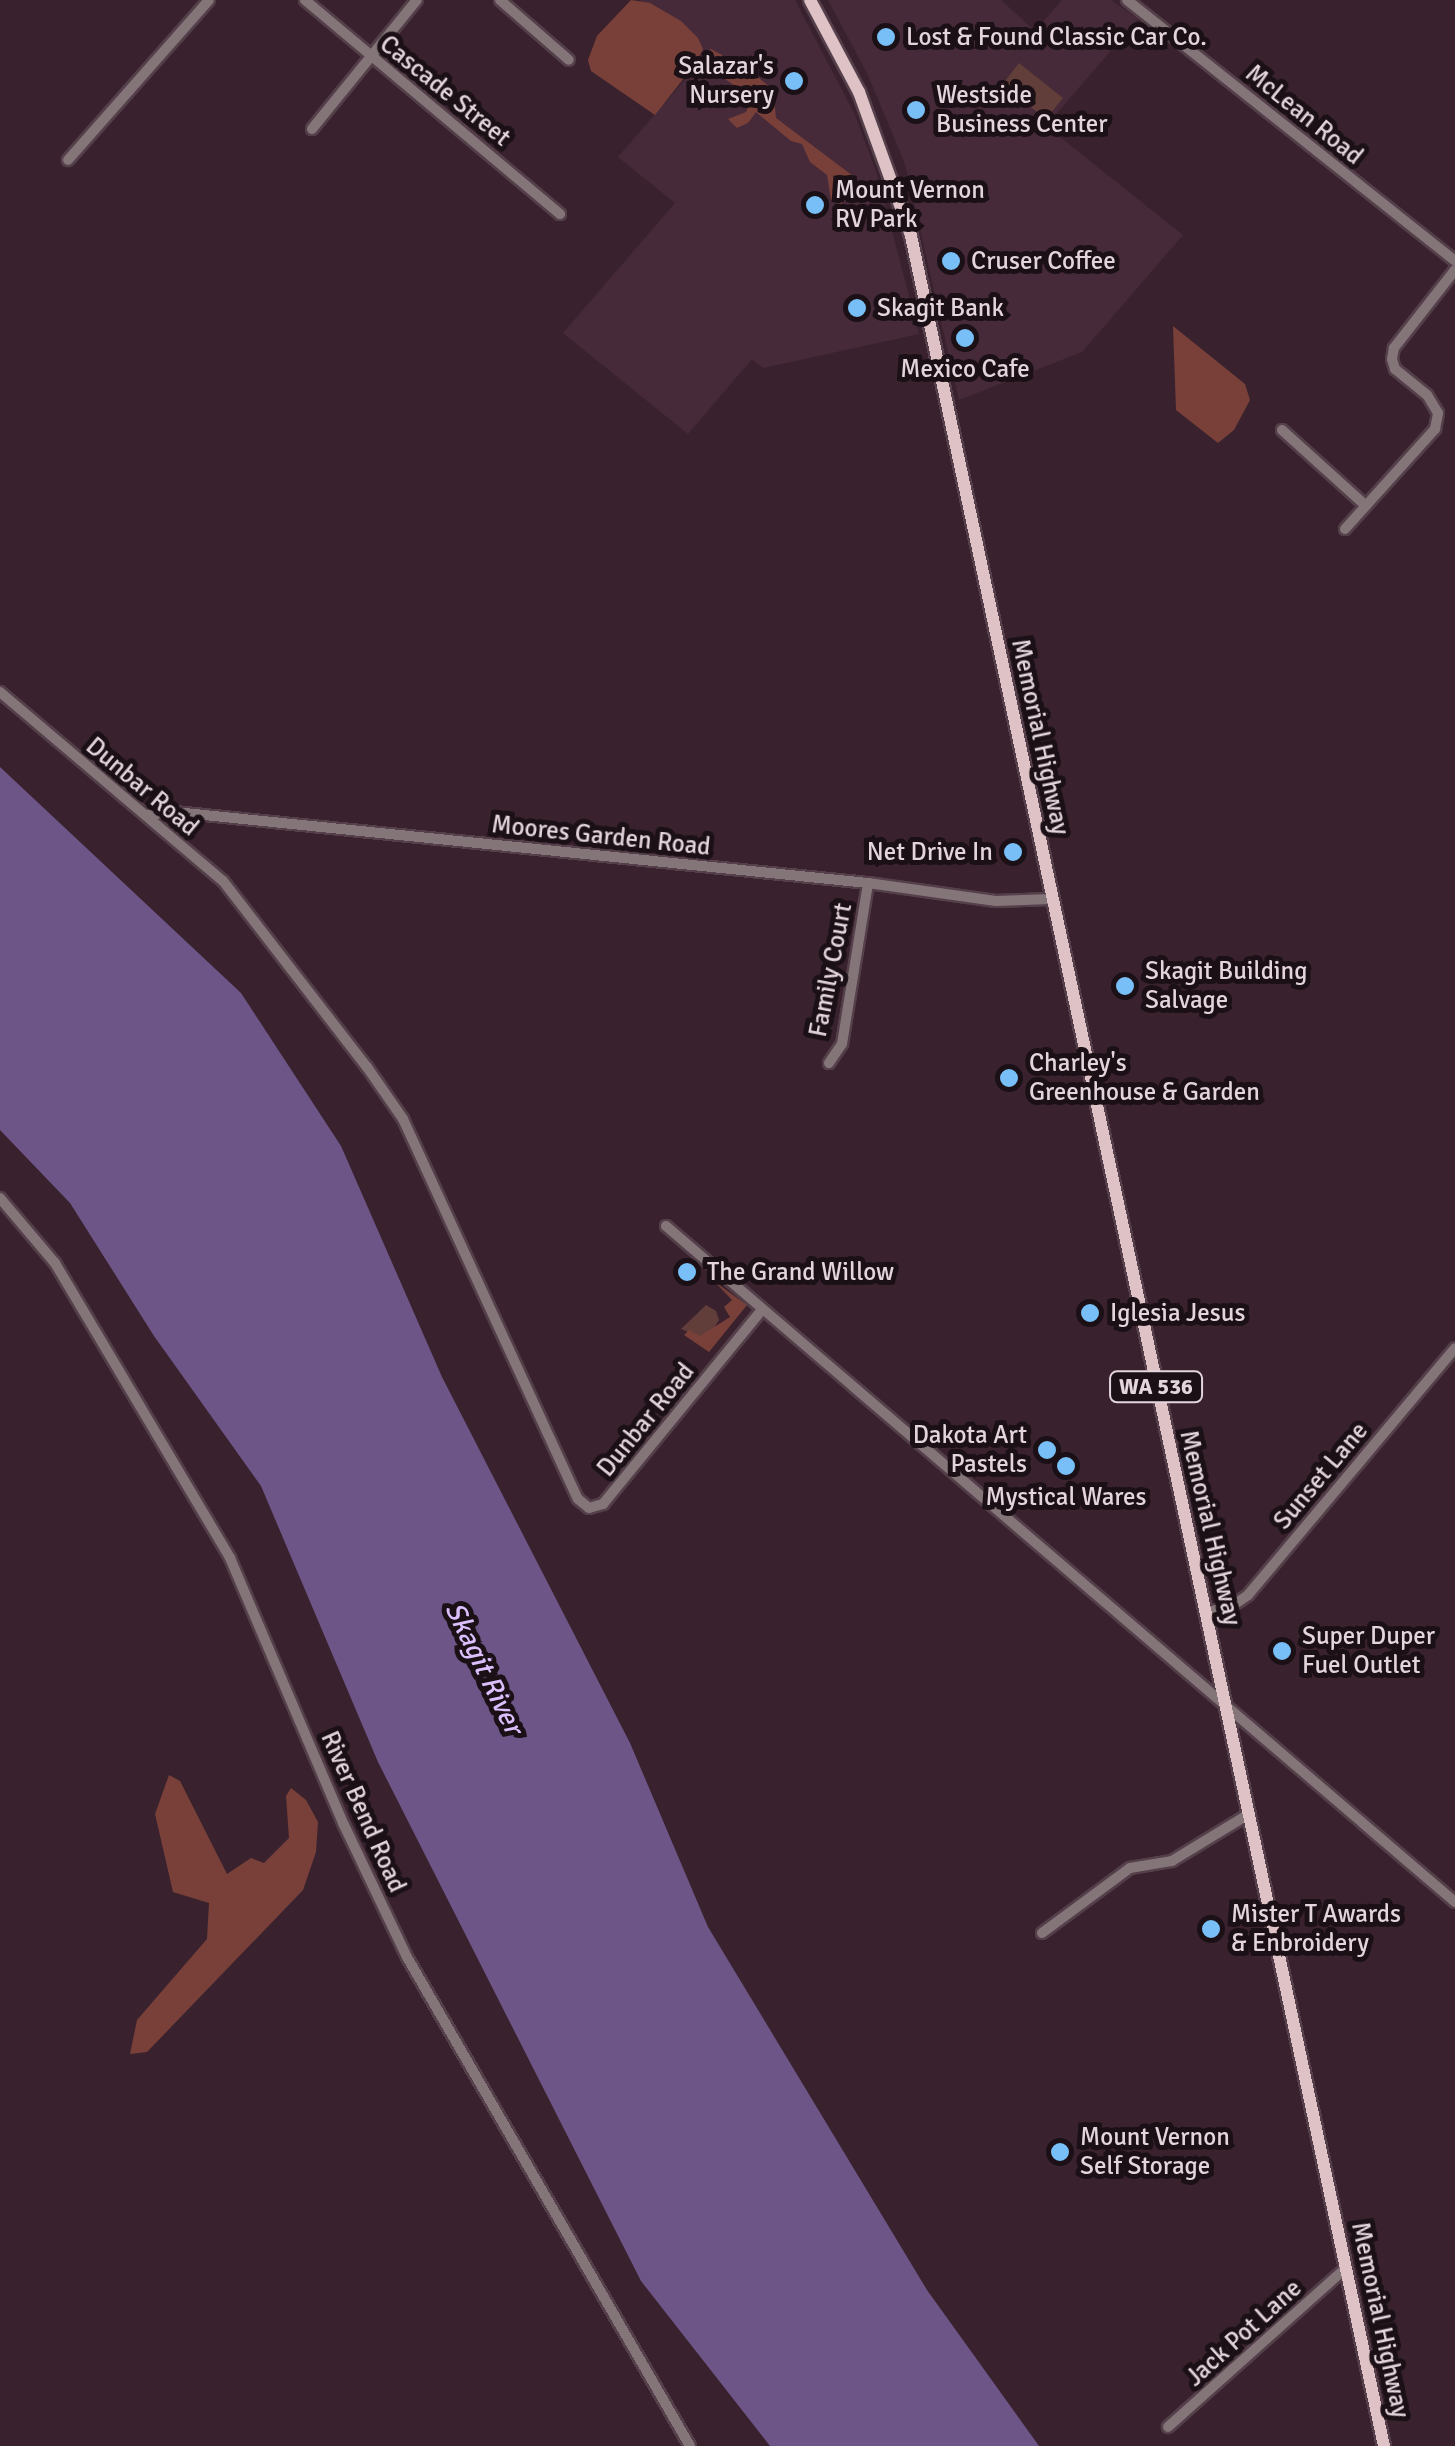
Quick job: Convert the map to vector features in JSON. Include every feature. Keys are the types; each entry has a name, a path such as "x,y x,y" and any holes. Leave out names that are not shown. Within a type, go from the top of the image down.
{"main road":[{"name":"Memorial Highway","path":"810,0 879,139 909,228 932,326 1384,2446"}],"street":[{"path":"68,160 209,0"},
{"name":"Cascade Street","path":"305,0 492,153 560,214"},
{"path":"312,129 417,0"},
{"path":"500,0 569,60"},
{"name":"McLean Road","path":"1127,0 1455,261"},
{"path":"1345,529 1434,429 1438,413 1427,395 1394,369 1392,359 1394,348 1455,270"},
{"path":"1282,430 1366,506"},
{"name":"Dunbar Road","path":"0,692 223,881 404,1119 578,1499 589,1508 603,1504 762,1310"},
{"name":"Moores Garden Road","path":"146,815 175,812 868,883 996,900 1051,898"},
{"name":"Family Court","path":"830,1062 842,1044 868,883"},
{"name":"River Bend Road","path":"0,1198 54,1263 230,1558 344,1825 407,1957 690,2446"},
{"path":"666,1226 1455,1902"},
{"name":"Sunset Lane","path":"1206,1612 1229,1608 1248,1595 1455,1348"},
{"path":"1042,1934 1130,1868 1172,1861 1249,1814"},
{"name":"Jack Pot Lane","path":"1168,2428 1346,2268"}],"shaded area":[{"path":"631,0 650,3 681,21 698,38 703,49 699,57 711,49 750,70 773,90 776,118 857,179 855,192 841,204 831,200 827,175 810,162 802,144 791,141 756,112 748,123 737,128 728,119 746,112 752,98 698,60 655,115 591,71 588,60 597,36"},
{"path":"639,0 795,0 855,115 877,174 919,334 763,368 752,359 688,434 563,333 675,203 618,157 706,55"},
{"path":"828,0 1001,0 1035,31 1062,0 1111,0 1138,19 1046,126 1183,235 1082,352 959,400 905,164 868,75"},
{"path":"1019,63 1063,98 1046,119 1002,85"},
{"path":"1173,326 1245,384 1250,400 1234,430 1218,443 1176,410"},
{"path":"715,1282 747,1305 709,1352 684,1335 689,1330 700,1336 730,1317 724,1307 732,1300"},
{"path":"706,1305 716,1311 719,1320 712,1331 700,1337 681,1329"},
{"path":"169,1775 180,1781 227,1874 251,1858 264,1863 289,1838 286,1796 291,1788 306,1800 318,1822 316,1852 303,1890 147,2052 130,2054 137,2020 207,1939 209,1903 173,1892 155,1814"}],"water":[{"name":"Skagit River","path":"0,767 241,993 341,1146 442,1377 630,1743 708,1927 927,2290 1039,2446 770,2446 641,2281 378,1762 261,1486 154,1336 70,1203 0,1130"}],"place":[{"name":"Lost & Found Classic Car Co.","path":"886,37"},
{"name":"Salazar's Nursery","path":"794,81"},
{"name":"Westside Business Center","path":"916,110"},
{"name":"Mount Vernon RV Park","path":"815,205"},
{"name":"Cruser Coffee","path":"951,261"},
{"name":"Skagit Bank","path":"857,308"},
{"name":"Mexico Cafe","path":"965,338"},
{"name":"Net Drive In","path":"1013,852"},
{"name":"Skagit Building Salvage","path":"1125,986"},
{"name":"Charley's Greenhouse & Garden","path":"1009,1078"},
{"name":"The Grand Willow","path":"687,1272"},
{"name":"Iglesia Jesus","path":"1090,1313"},
{"name":"Dakota Art Pastels","path":"1047,1450"},
{"name":"Mystical Wares","path":"1066,1466"},
{"name":"Super Duper Fuel Outlet","path":"1282,1651"},
{"name":"Mister T Awards & Enbroidery","path":"1211,1929"},
{"name":"Mount Vernon Self Storage","path":"1060,2152"}]}
